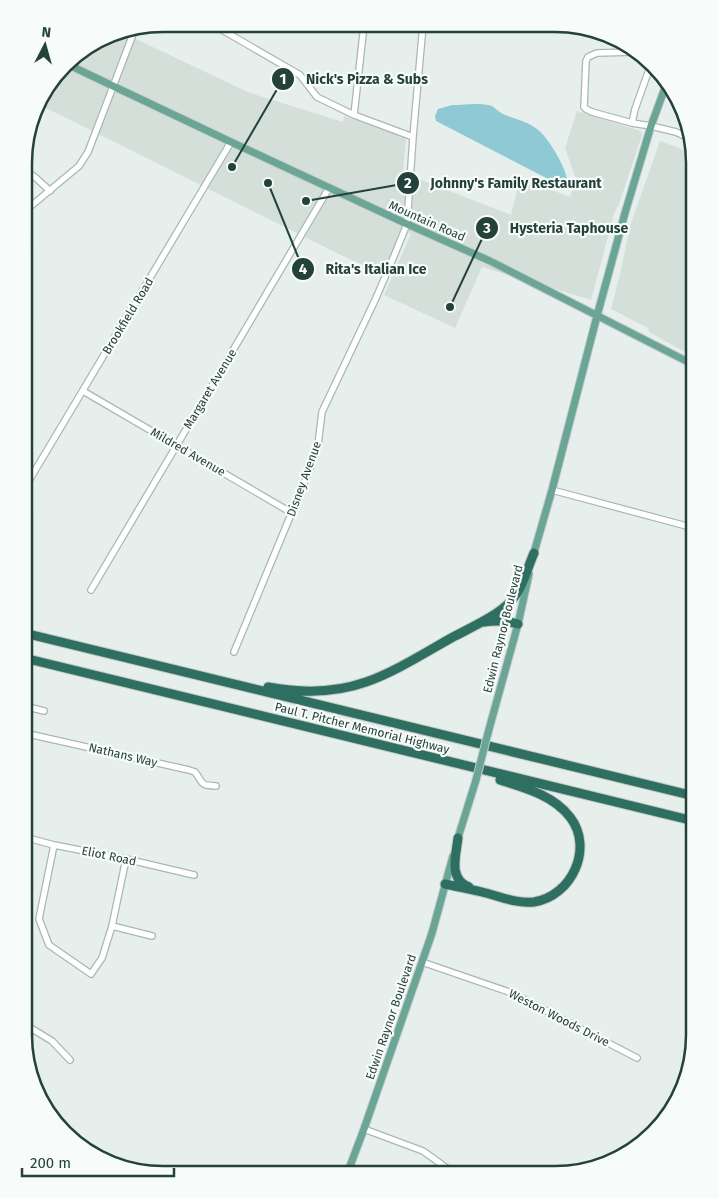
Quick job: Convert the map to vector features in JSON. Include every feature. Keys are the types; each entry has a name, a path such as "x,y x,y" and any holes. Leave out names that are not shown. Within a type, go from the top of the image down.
{"highway":[{"path":"77,646 258,685 299,691 347,687 385,674 479,623 506,606 520,588 534,553"},
{"path":"479,623 510,621 518,624"},
{"name":"Paul T. Pitcher Memorial Highway","path":"33,635 685,794"},
{"name":"Paul T. Pitcher Memorial Highway","path":"33,660 685,819"},
{"path":"441,760 543,795 553,801 571,818 580,839 580,850 574,872 555,894 537,902 517,902 464,885 458,880 455,869 458,838"},
{"path":"445,884 481,891"}],"main road":[{"name":"Mountain Road","path":"74,68 490,261 686,362"},
{"name":"Edwin Raynor Boulevard","path":"350,1166 432,933 518,624 534,553 597,316 635,179 664,91"}],"street":[{"path":"228,33 300,75 317,97 354,115 413,137"},
{"path":"354,115 363,33"},
{"name":"Disney Avenue","path":"234,652 292,514 318,445 322,412 376,298 407,224 422,33"},
{"path":"33,205 79,166 88,152 132,36"},
{"path":"624,52 597,53 588,57 586,61 583,102 586,110 682,135"},
{"path":"632,123 648,72"},
{"name":"Brookfield Road","path":"33,474 231,142"},
{"path":"33,176 50,191"},
{"name":"Margaret Avenue","path":"91,590 330,188"},
{"name":"Mildred Avenue","path":"83,392 292,514"},
{"path":"552,490 686,526"},
{"path":"33,708 44,711"},
{"name":"Nathans Way","path":"33,735 189,770 195,772 204,785 216,786"},
{"name":"Eliot Road","path":"33,839 194,875"},
{"path":"54,845 39,920 49,945 91,974 102,958 112,926 126,859"},
{"path":"112,926 152,936"},
{"name":"Weston Woods Drive","path":"422,962 512,993 637,1058"},
{"path":"33,1030 52,1041 70,1060"},
{"path":"364,1129 423,1151 444,1166"}],"shaded area":[{"path":"131,37 250,93 343,122 344,116 404,137 406,140 403,173 511,215 520,178 570,197 576,179 565,148 577,111 641,131 642,135 614,214 591,300 482,267 455,328 384,295 411,234 402,230 382,273 343,256 45,108 59,84 77,65 105,46"},
{"path":"660,141 684,150 686,352 649,332 648,328 611,309 630,226"}],"water":[{"path":"477,104 492,106 501,113 533,126 551,145 560,160 567,179 556,183 436,121 435,116 438,109 452,105"}],"place":[{"name":"Nick's Pizza & Subs","path":"232,167"},
{"name":"Rita's Italian Ice","path":"268,183"},
{"name":"Johnny's Family Restaurant","path":"306,201"},
{"name":"Hysteria Taphouse","path":"450,307"}]}
